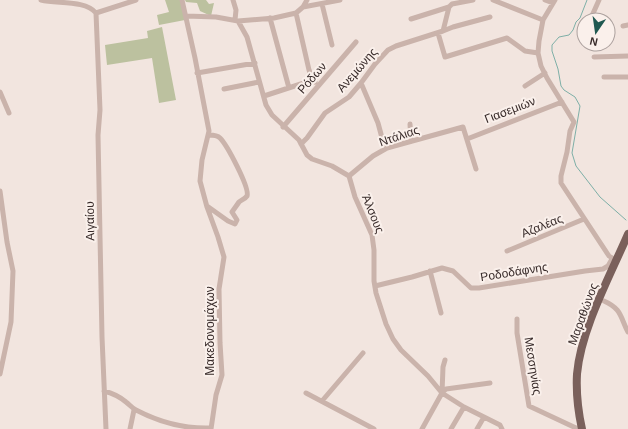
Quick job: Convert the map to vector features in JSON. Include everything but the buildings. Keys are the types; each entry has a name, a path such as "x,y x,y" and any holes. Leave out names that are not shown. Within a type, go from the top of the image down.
{"main road":[{"name":"Μαραθώνος","path":"581,429 577,395 579,364 583,342 614,260 628,234"},
{"name":"Μαραθώνος","path":"587,429 582,395 583,370 588,344 604,301 628,247"}],"street":[{"path":"41,0 54,3 83,3 89,6 96,13 136,0"},
{"name":"Μακεδονομάχων","path":"182,0 209,135 200,173 200,181 218,237 224,262 219,289 222,375 216,395 211,429"},
{"path":"233,0 236,10 236,20 247,37 268,109 283,127 301,144 307,155 312,159 332,166 349,176"},
{"path":"186,16 216,17 236,20 281,17 296,12 303,7 307,0"},
{"path":"303,7 340,0"},
{"path":"411,19 450,7 455,4 473,0"},
{"path":"493,0 543,20"},
{"path":"545,0 554,2 543,20 538,53 541,66 574,122 570,131 561,183 609,256 614,260"},
{"path":"594,12 599,0"},
{"path":"322,4 332,45"},
{"path":"443,31 450,7"},
{"path":"296,12 309,70 313,80 319,85"},
{"name":"Αιγαίου","path":"96,13 100,110 98,135 106,429"},
{"name":"Ανεμώνης","path":"301,144 326,113 349,97 388,50 396,46 438,33 453,26 490,17"},
{"path":"270,18 289,88"},
{"path":"438,33 445,57 507,38 525,51 538,53"},
{"name":"Ρόδων","path":"283,127 356,42"},
{"path":"594,58 628,56"},
{"path":"197,73 255,63"},
{"path":"525,86 544,73"},
{"path":"604,77 628,77"},
{"path":"264,96 313,80"},
{"path":"224,89 259,82"},
{"path":"361,83 371,104 385,149"},
{"path":"0,92 9,113"},
{"name":"Γιασεμιών","path":"466,139 562,102"},
{"path":"410,124 411,141"},
{"name":"Ντάλιας","path":"349,176 373,156 385,149 463,127 466,139"},
{"path":"207,205 228,221 235,224 237,220 233,214 233,211 239,202 247,196 245,183 232,156 219,137 216,135 209,135"},
{"path":"466,139 476,169"},
{"name":"Άλσους","path":"349,176 355,197 372,235 376,293 386,324 393,339 401,350 428,376 442,393 464,407 500,425 502,429"},
{"path":"0,191 7,242 13,270 11,322 0,374"},
{"name":"Αζαλέας","path":"507,251 584,219"},
{"name":"Ροδοδάφνης","path":"376,286 412,277 439,268 446,268 453,272 469,287 474,289 603,269 614,260"},
{"path":"430,271 441,313"},
{"path":"604,301 618,309 628,332"},
{"name":"Μεσσηνίας","path":"517,319 517,333 529,406 581,429"},
{"path":"322,401 363,353"},
{"path":"422,429 442,393 443,367 445,360"},
{"path":"442,393 450,388 490,383"},
{"path":"104,392 111,393 126,402 134,410 172,425 211,429"},
{"path":"306,393 374,429"},
{"path":"451,429 464,407"},
{"path":"130,429 134,410"},
{"path":"477,429 484,417"},
{"path":"163,429 165,422"}],"green space":[{"path":"165,0 181,0 185,20 159,25 157,15 169,12"},
{"path":"185,0 206,0 209,4 214,3 211,16 200,11 197,3 186,2"},
{"path":"162,27 176,100 159,103 152,58 107,65 105,45 148,38 147,31"}],"waterway":[{"path":"587,0 580,18 576,22 573,30 569,35 559,37 552,45 552,51 558,69 561,86 564,90 575,97 580,106 572,153 576,166 600,197 626,220"}]}
